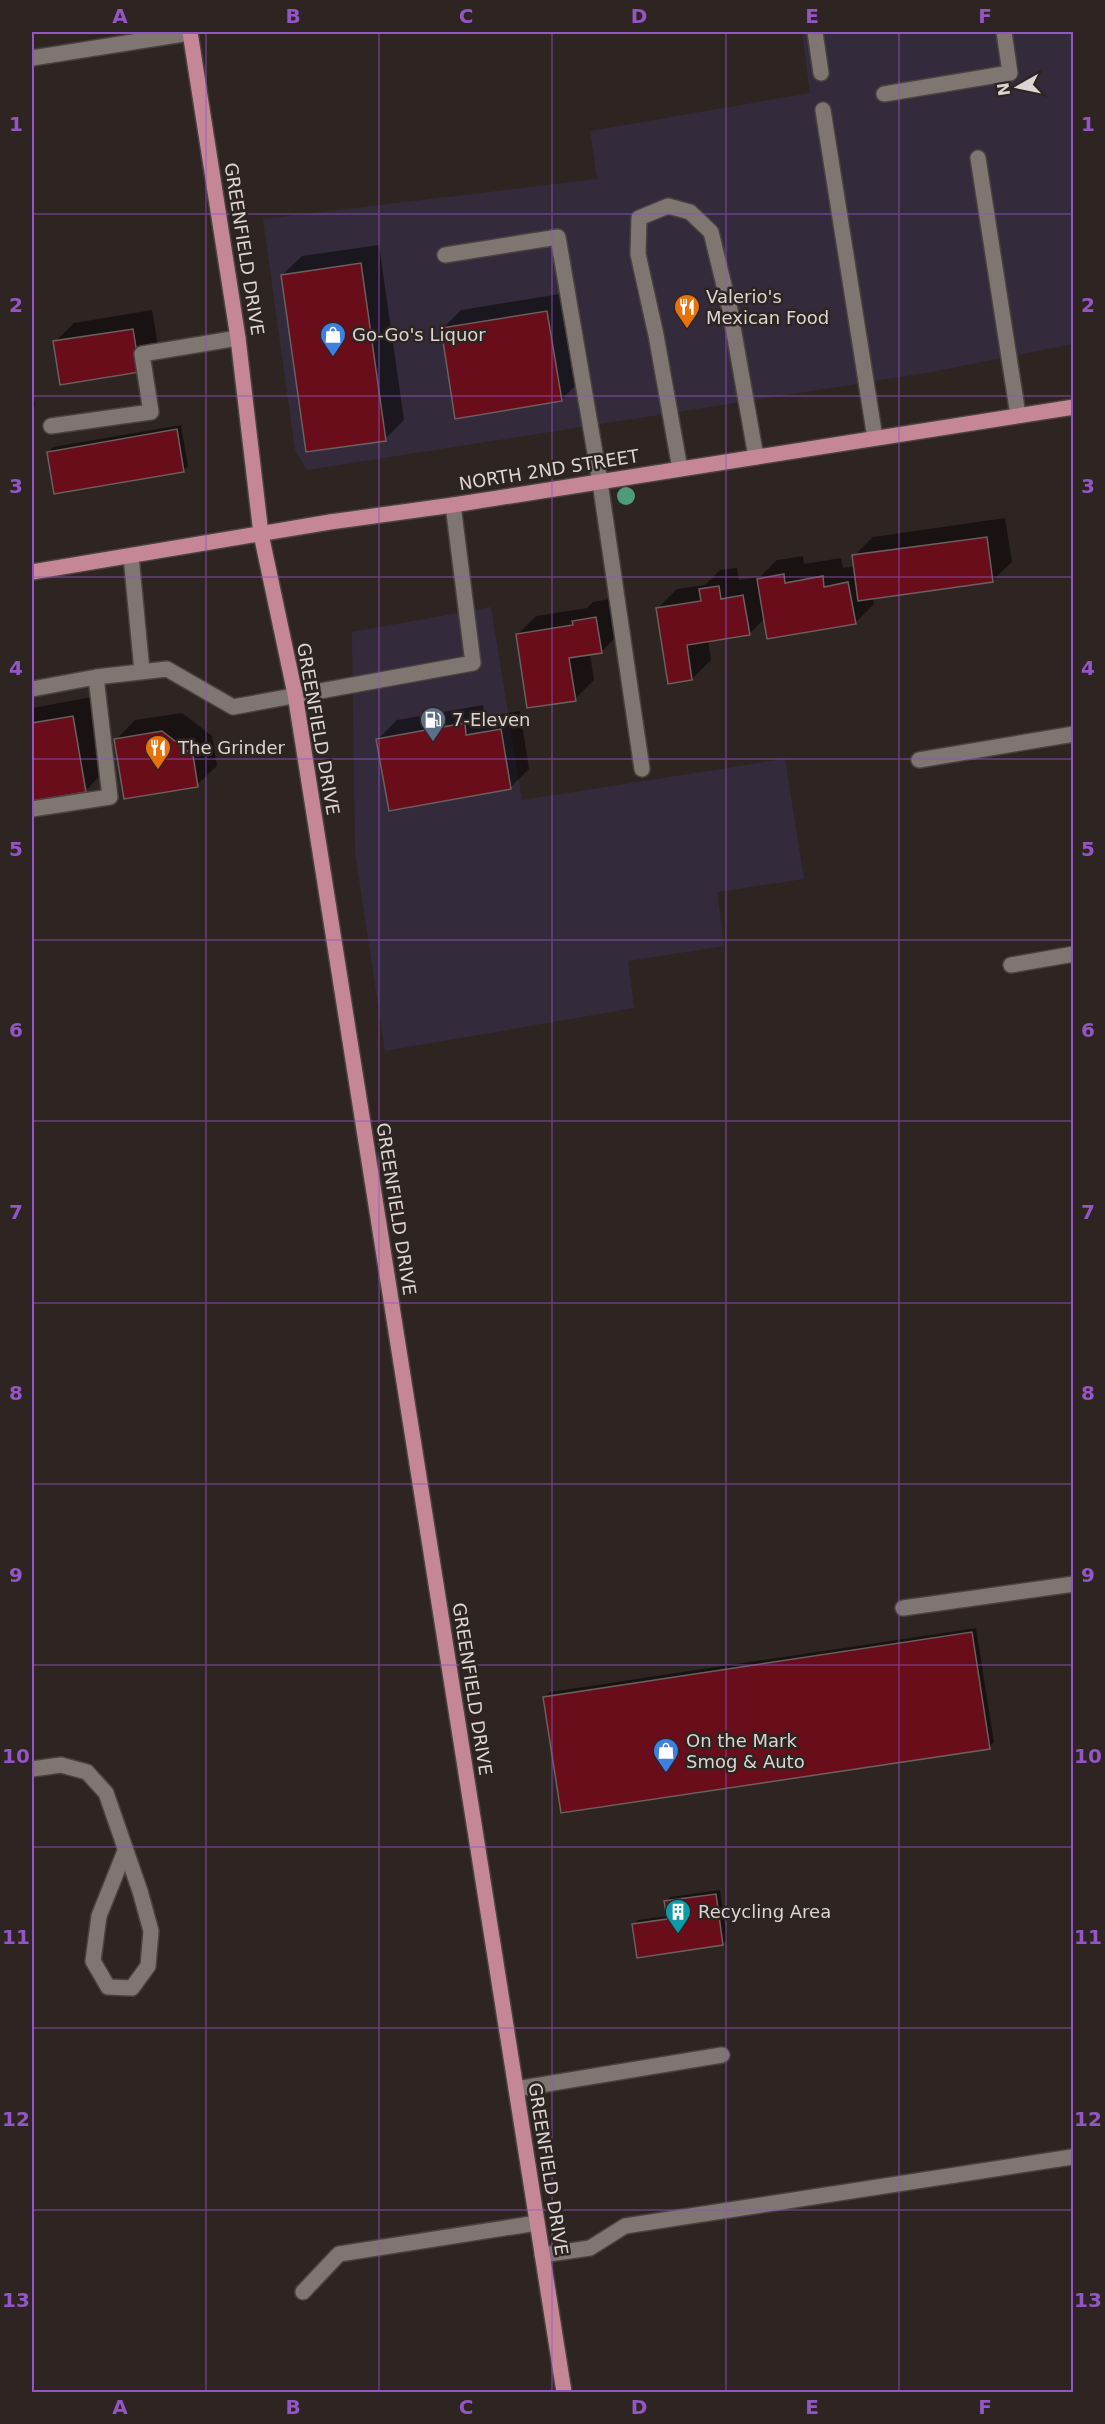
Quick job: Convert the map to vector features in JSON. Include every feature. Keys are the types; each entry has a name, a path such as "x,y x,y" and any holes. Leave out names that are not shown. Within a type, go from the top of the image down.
{"main road":[{"name":"GREENFIELD DRIVE","path":"190,32 238,338 261,534 295,694 564,2392"},
{"name":"NORTH 2ND STREET","path":"32,572 1074,407"}],"street":[{"path":"32,58 190,32"},
{"path":"815,32 821,73"},
{"path":"884,94 1010,73 1004,32"},
{"path":"823,110 875,438"},
{"path":"978,158 1018,415"},
{"path":"680,469 656,335 638,254 639,218 668,206 690,212 711,232 730,310 756,457"},
{"path":"445,255 558,237 600,482 642,769"},
{"path":"51,426 151,412 142,354 238,338"},
{"path":"32,689 142,670 167,669 233,707 473,663 453,505"},
{"path":"131,556 142,670"},
{"path":"32,809 110,797 96,677"},
{"path":"919,760 1074,734"},
{"path":"1011,965 1074,954"},
{"path":"903,1608 1074,1584"},
{"path":"32,1769 61,1765 87,1772 106,1793 140,1891 150,1931 148,1966 132,1988 108,1987 93,1961 99,1916 125,1851"},
{"path":"516,2089 722,2055"},
{"path":"542,2255 590,2248 625,2226 1072,2157"},
{"path":"303,2292 339,2254 537,2223"}],"shaded area":[{"path":"802,32 1073,32 1073,344 926,373 307,470 295,450 263,219 597,179 590,131 810,93"},
{"path":"491,607 522,800 785,759 804,879 717,892 724,946 628,961 634,1008 385,1051 355,852 352,632"}],"building":[{"name":"Go-Go's Liquor","path":"361,263 386,441 306,452 281,275"},
{"path":"547,311 562,401 455,419 441,328"},
{"path":"133,329 140,372 60,385 53,341"},
{"path":"177,429 184,472 54,494 47,452"},
{"path":"987,537 993,582 858,601 852,555"},
{"path":"784,574 785,583 823,576 824,587 848,582 856,624 767,639 757,579"},
{"path":"719,586 721,599 743,595 750,635 687,645 692,680 668,684 656,608 701,601 699,589"},
{"path":"596,617 602,653 569,658 576,701 527,708 516,634 573,625 572,621"},
{"path":"73,716 86,792 32,801 32,723"},
{"path":"465,723 466,735 501,729 511,789 389,811 376,739"},
{"name":"The Grinder","path":"162,731 193,755 198,787 124,799 114,739"},
{"path":"972,1632 990,1749 561,1813 543,1697"},
{"name":"Recycling Area","path":"716,1894 723,1945 637,1958 632,1924 667,1919 664,1901"}],"place":[{"name":"Valerio's Mexican Food","path":"687,330"},
{"name":"Go-Go's Liquor","path":"333,358"},
{"name":"7-Eleven","path":"433,743"},
{"name":"The Grinder","path":"158,771"},
{"name":"On the Mark Smog & Auto","path":"666,1774"},
{"name":"Recycling Area","path":"678,1935"}]}
